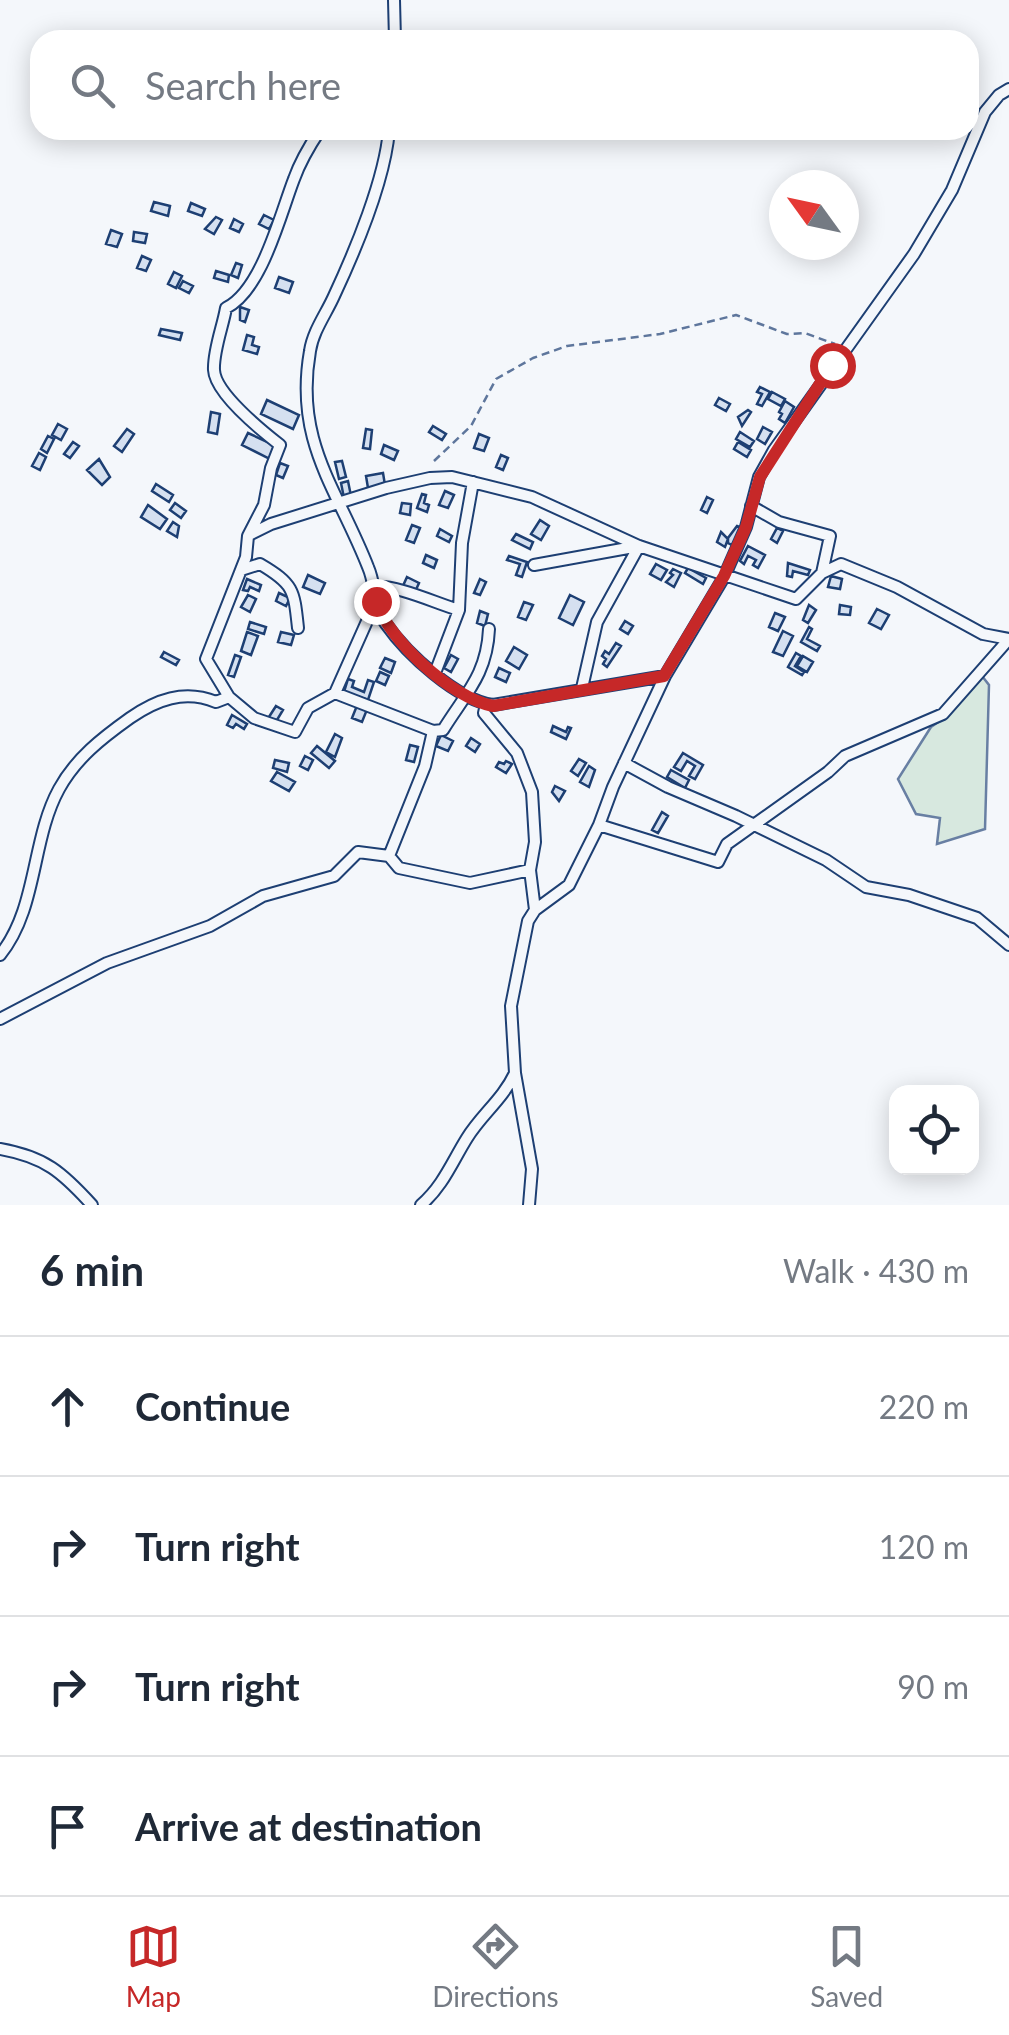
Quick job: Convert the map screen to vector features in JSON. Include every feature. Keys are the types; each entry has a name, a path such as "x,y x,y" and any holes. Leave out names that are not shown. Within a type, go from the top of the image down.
{"street":[{"path":"394,0 395,30"},
{"path":"979,126 985,112 1009,89"},
{"path":"315,140 293,180 284,214 247,288 239,301 226,308 214,369 224,394 280,445 270,468 264,505 248,536 241,570 206,659 228,697 254,718 295,732 308,708 335,692 376,601"},
{"path":"387,140 382,174 310,347 306,406 310,434 337,503 354,532 386,624 435,673 464,696 486,704 664,676"},
{"path":"535,910 569,885 600,825 664,676 724,576 746,527 760,477 774,450 914,254 952,190 973,140"},
{"path":"248,536 271,524 337,503 430,478 452,477 532,496 639,546 796,599 822,574 842,564 896,586 983,634 1009,639"},
{"path":"435,673 460,610 462,543 473,482"},
{"path":"751,506 779,522 830,536 822,574"},
{"path":"534,565 639,546"},
{"path":"582,688 597,622 639,546"},
{"path":"241,570 260,564 283,577 294,591 298,628"},
{"path":"375,588 391,586 416,598 460,610"},
{"path":"335,692 433,731 442,730 475,686 488,656 490,630"},
{"path":"600,825 718,862 726,844 845,756 943,714 1009,639"},
{"path":"0,955 27,900 57,792 77,761 145,708 168,697 200,696 216,702 228,697"},
{"path":"486,704 484,713 517,754 532,792 534,842 530,870 535,910 524,936 512,993 515,1073 532,1169 529,1205"},
{"path":"389,856 418,785 433,731"},
{"path":"624,763 826,860 866,887 909,895 977,918 1009,945"},
{"path":"0,1019 108,963 210,926 263,896 334,876 358,852 389,856 399,868 470,883 530,870"},
{"path":"421,1205 445,1178 467,1138 515,1073"},
{"path":"0,1149 52,1165 92,1205"}],"path":[{"path":"434,461 471,426 496,379 533,358 568,346 660,334 736,314 787,334 805,333 846,348"}],"shaded area":[{"path":"982,676 989,685 985,829 937,844 940,818 916,814 898,779 931,727 947,716"}],"building":[{"path":"154,202 170,206 168,216 151,211"},
{"path":"191,203 205,209 202,216 188,211"},
{"path":"264,215 274,220 269,229 259,224"},
{"path":"216,217 222,220 214,234 205,229"},
{"path":"234,219 243,224 239,232 230,228"},
{"path":"111,230 122,234 117,247 106,244"},
{"path":"134,232 147,234 145,243 133,241"},
{"path":"142,256 151,260 146,271 137,268"},
{"path":"236,263 242,265 238,278 231,275"},
{"path":"216,271 229,275 228,282 214,278"},
{"path":"174,272 182,276 176,288 168,284"},
{"path":"279,277 293,282 289,293 275,288"},
{"path":"183,281 193,286 189,293 179,288"},
{"path":"240,307 249,310 245,322 240,320"},
{"path":"161,329 182,333 180,340 159,335"},
{"path":"247,335 254,337 252,345 259,347 257,354 243,350"},
{"path":"760,387 770,392 762,406 757,404 762,394 757,392"},
{"path":"772,392 785,399 781,406 768,399"},
{"path":"719,398 730,404 726,411 715,405"},
{"path":"267,400 299,415 293,429 261,414"},
{"path":"785,401 794,407 785,423 779,419 779,412"},
{"path":"211,412 220,414 217,434 208,432"},
{"path":"751,412 742,426 738,417"},
{"path":"58,424 67,429 61,440 52,435"},
{"path":"433,426 446,434 442,440 429,432"},
{"path":"763,427 772,432 765,444 757,439"},
{"path":"127,429 134,434 122,452 114,446"},
{"path":"366,429 372,430 370,449 363,448"},
{"path":"740,432 754,441 750,447 736,439"},
{"path":"248,433 276,446 270,459 242,445"},
{"path":"479,434 489,438 484,451 474,448"},
{"path":"48,436 54,439 47,453 41,449"},
{"path":"73,442 79,446 70,458 64,454"},
{"path":"738,442 751,450 747,457 734,449"},
{"path":"384,445 398,451 394,460 381,454"},
{"path":"39,453 46,457 40,470 32,466"},
{"path":"501,455 508,458 503,470 496,467"},
{"path":"99,459 110,477 102,485 87,470"},
{"path":"342,461 346,477 339,479 335,462"},
{"path":"280,463 288,466 283,478 276,475"},
{"path":"383,473 385,485 368,488 366,476"},
{"path":"348,481 351,496 344,498 341,483"},
{"path":"156,484 173,495 169,502 152,491"},
{"path":"445,491 454,495 448,508 439,505"},
{"path":"422,494 426,495 424,503 429,505 427,512 417,508"},
{"path":"707,497 713,500 707,513 701,510"},
{"path":"175,503 186,511 181,518 170,510"},
{"path":"402,503 411,504 410,515 400,513"},
{"path":"148,505 167,519 160,529 141,517"},
{"path":"540,520 549,526 541,540 531,534"},
{"path":"173,522 179,526 177,537 167,531"},
{"path":"412,525 420,528 414,543 406,540"},
{"path":"737,526 742,528 732,545 728,538"},
{"path":"777,528 783,531 777,543 771,539"},
{"path":"440,529 452,536 449,542 437,536"},
{"path":"721,532 728,539 725,547 717,542"},
{"path":"516,534 533,542 530,549 512,540"},
{"path":"748,546 765,555 758,568 753,565 756,560 748,556 744,564 740,561"},
{"path":"426,555 437,560 434,568 423,563"},
{"path":"509,556 527,562 522,577 516,575 520,564 507,560"},
{"path":"788,563 810,570 808,575 793,571 792,577 787,576"},
{"path":"656,564 667,570 661,580 650,574"},
{"path":"688,568 706,578 703,584 685,573"},
{"path":"673,569 681,573 674,587 666,582"},
{"path":"308,575 325,583 320,594 303,587"},
{"path":"831,576 842,579 840,589 828,587"},
{"path":"407,577 419,583 414,594 402,588"},
{"path":"247,579 261,585 259,591 250,587 243,590"},
{"path":"480,579 486,582 480,595 474,593"},
{"path":"279,593 290,598 286,606 276,601"},
{"path":"248,595 256,599 250,612 241,607"},
{"path":"570,595 584,602 573,625 559,618"},
{"path":"524,602 533,605 526,620 518,617"},
{"path":"809,605 816,610 808,623 803,620"},
{"path":"840,605 851,607 850,615 839,614"},
{"path":"877,609 889,615 881,629 869,623"},
{"path":"480,611 488,614 485,626 477,623"},
{"path":"775,613 785,617 778,631 769,627"},
{"path":"625,621 633,626 628,634 620,629"},
{"path":"250,622 266,627 264,634 248,629"},
{"path":"809,627 812,629 807,639 820,646 817,651 801,642"},
{"path":"783,631 793,636 783,656 773,652"},
{"path":"247,632 258,636 251,655 241,651"},
{"path":"281,632 294,635 291,645 278,642"},
{"path":"616,643 621,646 607,667 602,656 605,651 609,654"},
{"path":"514,647 527,655 519,669 506,661"},
{"path":"164,652 179,660 176,665 161,657"},
{"path":"796,653 801,656 795,666 804,672 802,675 788,667"},
{"path":"235,655 241,657 234,677 228,675"},
{"path":"451,655 458,659 451,672 444,668"},
{"path":"803,656 813,662 807,672 797,666"},
{"path":"385,658 395,662 391,673 380,668"},
{"path":"499,668 510,673 506,682 495,677"},
{"path":"380,672 389,676 385,685 376,681"},
{"path":"348,679 354,681 352,687 364,692 368,680 374,682 368,700 344,692"},
{"path":"358,703 368,707 362,722 352,718"},
{"path":"276,706 283,710 274,725 267,720"},
{"path":"232,715 247,724 244,729 236,724 233,728 227,725"},
{"path":"553,726 566,732 571,728 566,739 551,732"},
{"path":"335,734 342,738 335,757 326,752"},
{"path":"441,735 453,741 448,751 436,746"},
{"path":"471,738 480,744 475,752 466,746"},
{"path":"410,745 418,747 414,762 406,760"},
{"path":"317,746 335,761 329,768 311,753"},
{"path":"683,753 703,765 695,779 689,776 695,766 687,761 681,771 674,767"},
{"path":"305,756 313,760 308,770 300,766"},
{"path":"579,759 586,763 578,776 571,771"},
{"path":"275,760 289,763 287,772 273,768"},
{"path":"506,761 512,764 506,773 496,767"},
{"path":"589,766 595,770 589,787 580,782"},
{"path":"671,770 689,780 685,788 667,777"},
{"path":"277,772 295,782 289,791 271,781"},
{"path":"555,786 565,791 559,801 552,792"},
{"path":"662,812 668,816 658,833 652,830"}],"route":[{"path":"376,601 386,624 424,664 468,699 479,703 493,706 664,676 724,576 746,527 755,489 774,450 832,365"}]}
